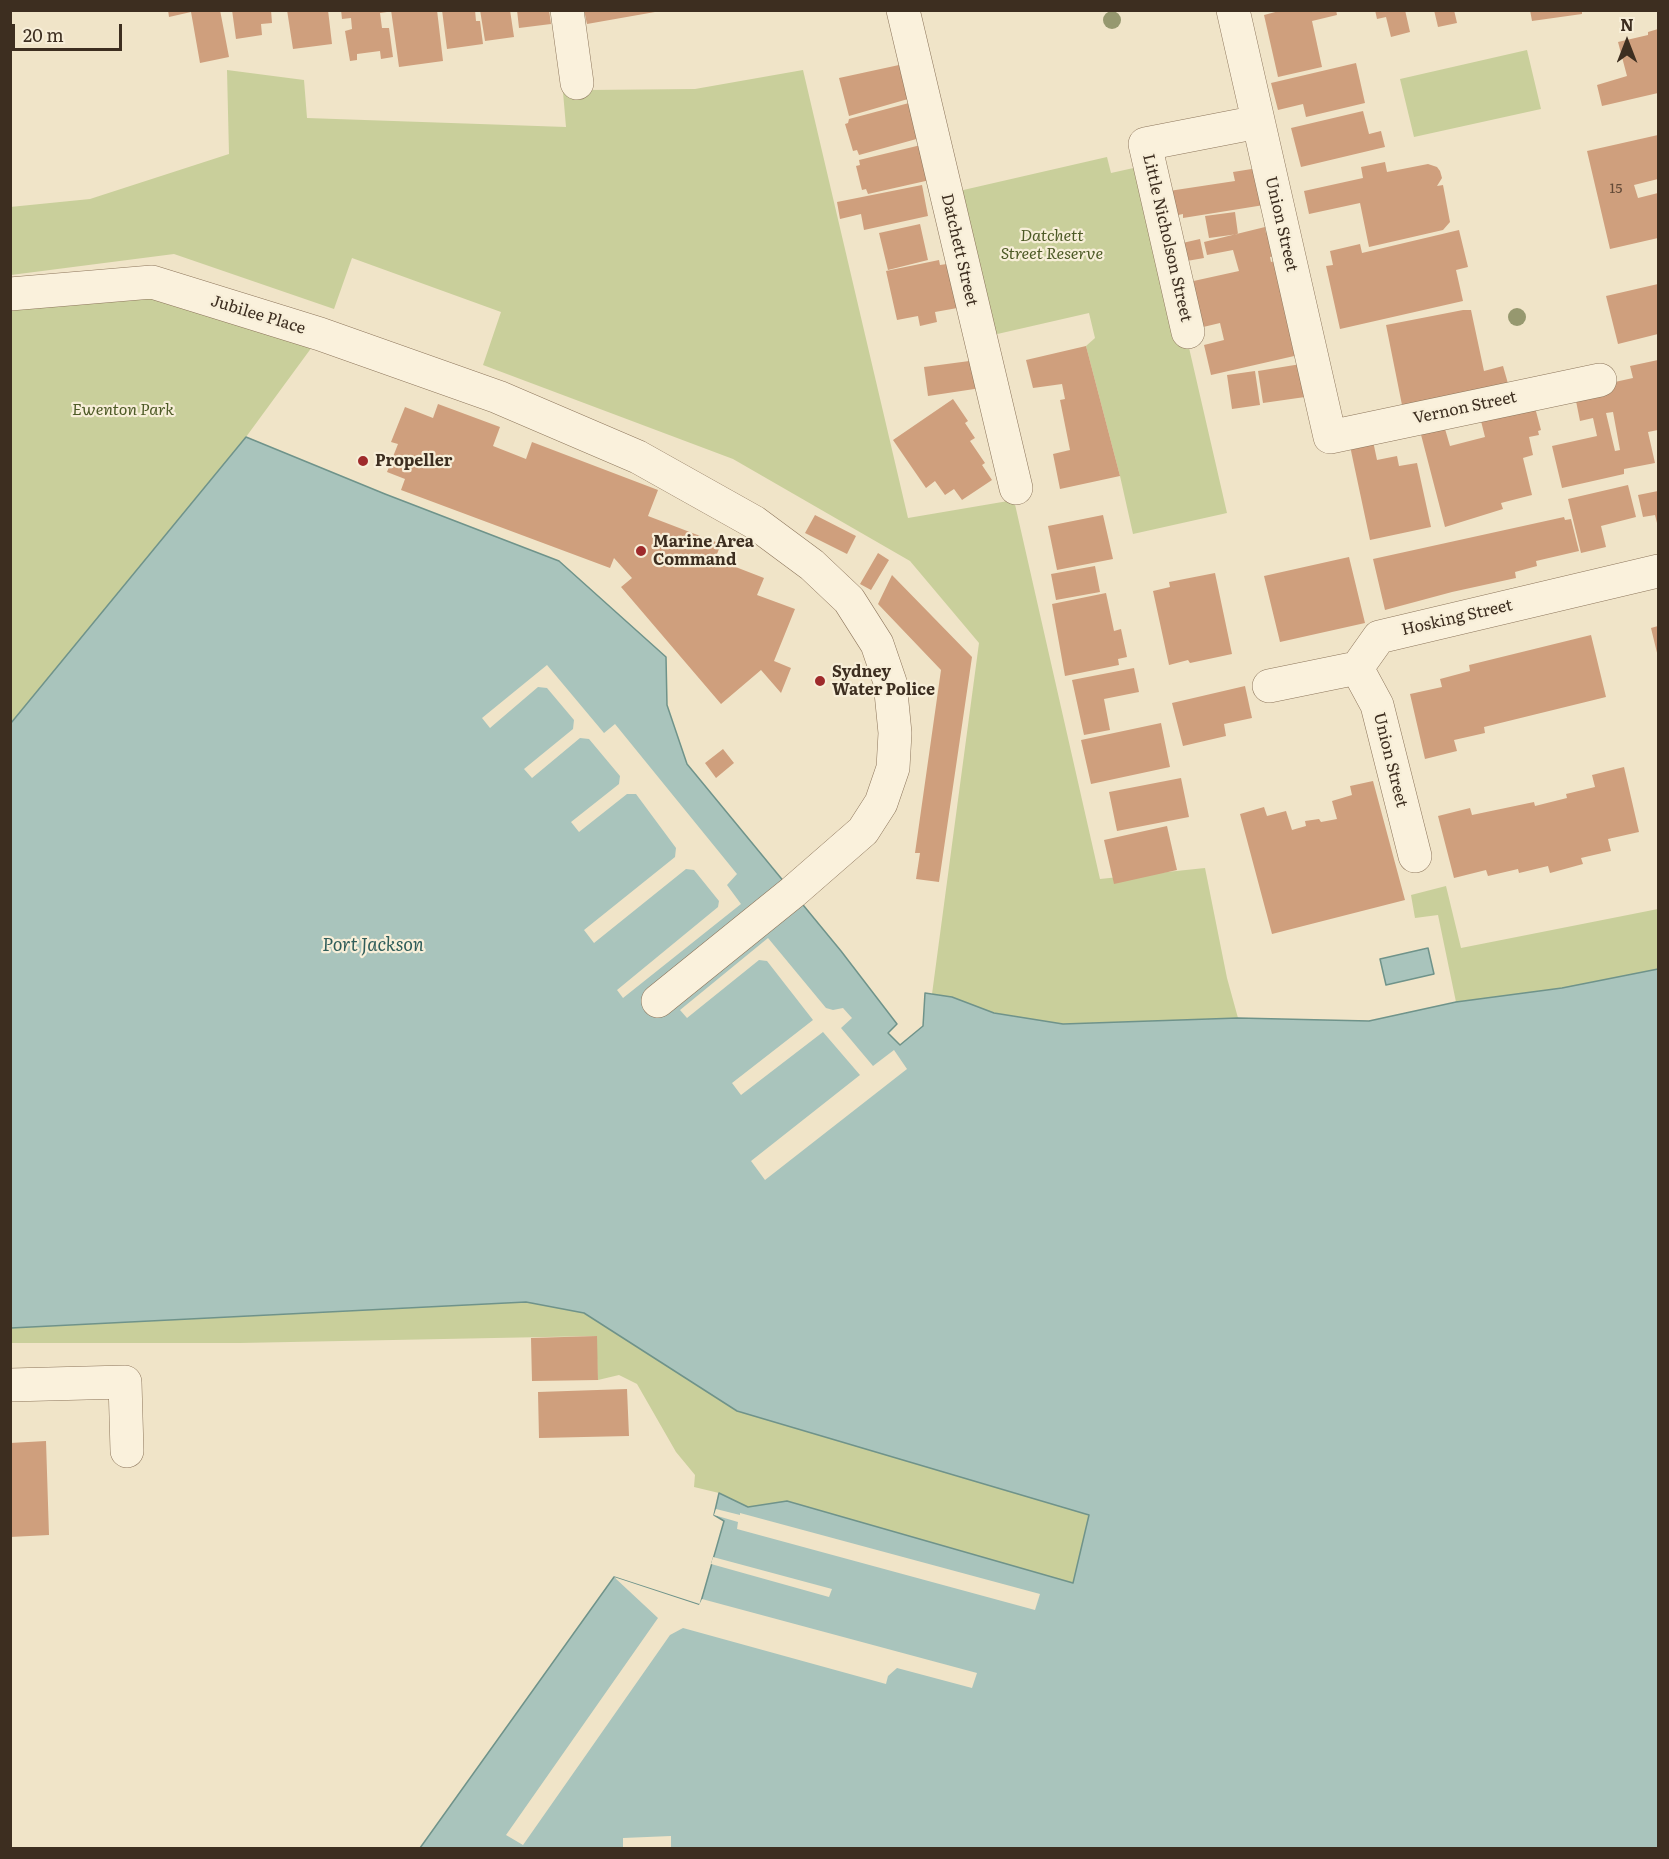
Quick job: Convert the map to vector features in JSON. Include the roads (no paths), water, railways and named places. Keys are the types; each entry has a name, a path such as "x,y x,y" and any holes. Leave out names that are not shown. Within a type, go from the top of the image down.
{"street":[{"path":"567,10 578,83"},
{"name":"Datchett Street","path":"903,10 1016,488"},
{"name":"Union Street","path":"1233,10 1330,437"},
{"name":"Little Nicholson Street","path":"1188,332 1145,144 1258,122"},
{"name":"Jubilee Place","path":"10,294 152,282 320,334 498,397 638,457 754,522 812,566 849,600 877,644 890,682 895,733 893,768 880,803 863,831 793,892 658,1001"},
{"name":"Vernon Street","path":"1330,437 1600,380"},
{"name":"Hosking Street","path":"1357,668 1378,637 1659,571"},
{"path":"1269,686 1357,668"},
{"name":"Union Street","path":"1357,668 1377,705 1415,856"},
{"path":"10,1385 125,1382 127,1451"}],"water":[{"name":"Port Jackson","path":"246,437 559,561 666,657 667,705 687,764 841,951 897,1024 888,1033 900,1045 923,1026 925,993 952,997 994,1013 1063,1024 1238,1018 1369,1021 1456,1002 1562,988 1658,969 1658,1848 420,1848 614,1577 700,1605 724,1521 714,1515 719,1493 748,1507 787,1501 1073,1583 1089,1515 737,1411 584,1313 526,1302 11,1328 11,723"},
{"path":"1428,948 1434,974 1386,985 1380,959"}],"place":[{"name":"Propeller","path":"363,461"},
{"name":"Marine Area Command","path":"641,551"},
{"name":"Sydney Water Police","path":"820,681"}],"park label":[{"name":"Datchett Street Reserve","path":"1052,245"},
{"name":"Ewenton Park","path":"123,410"}]}
